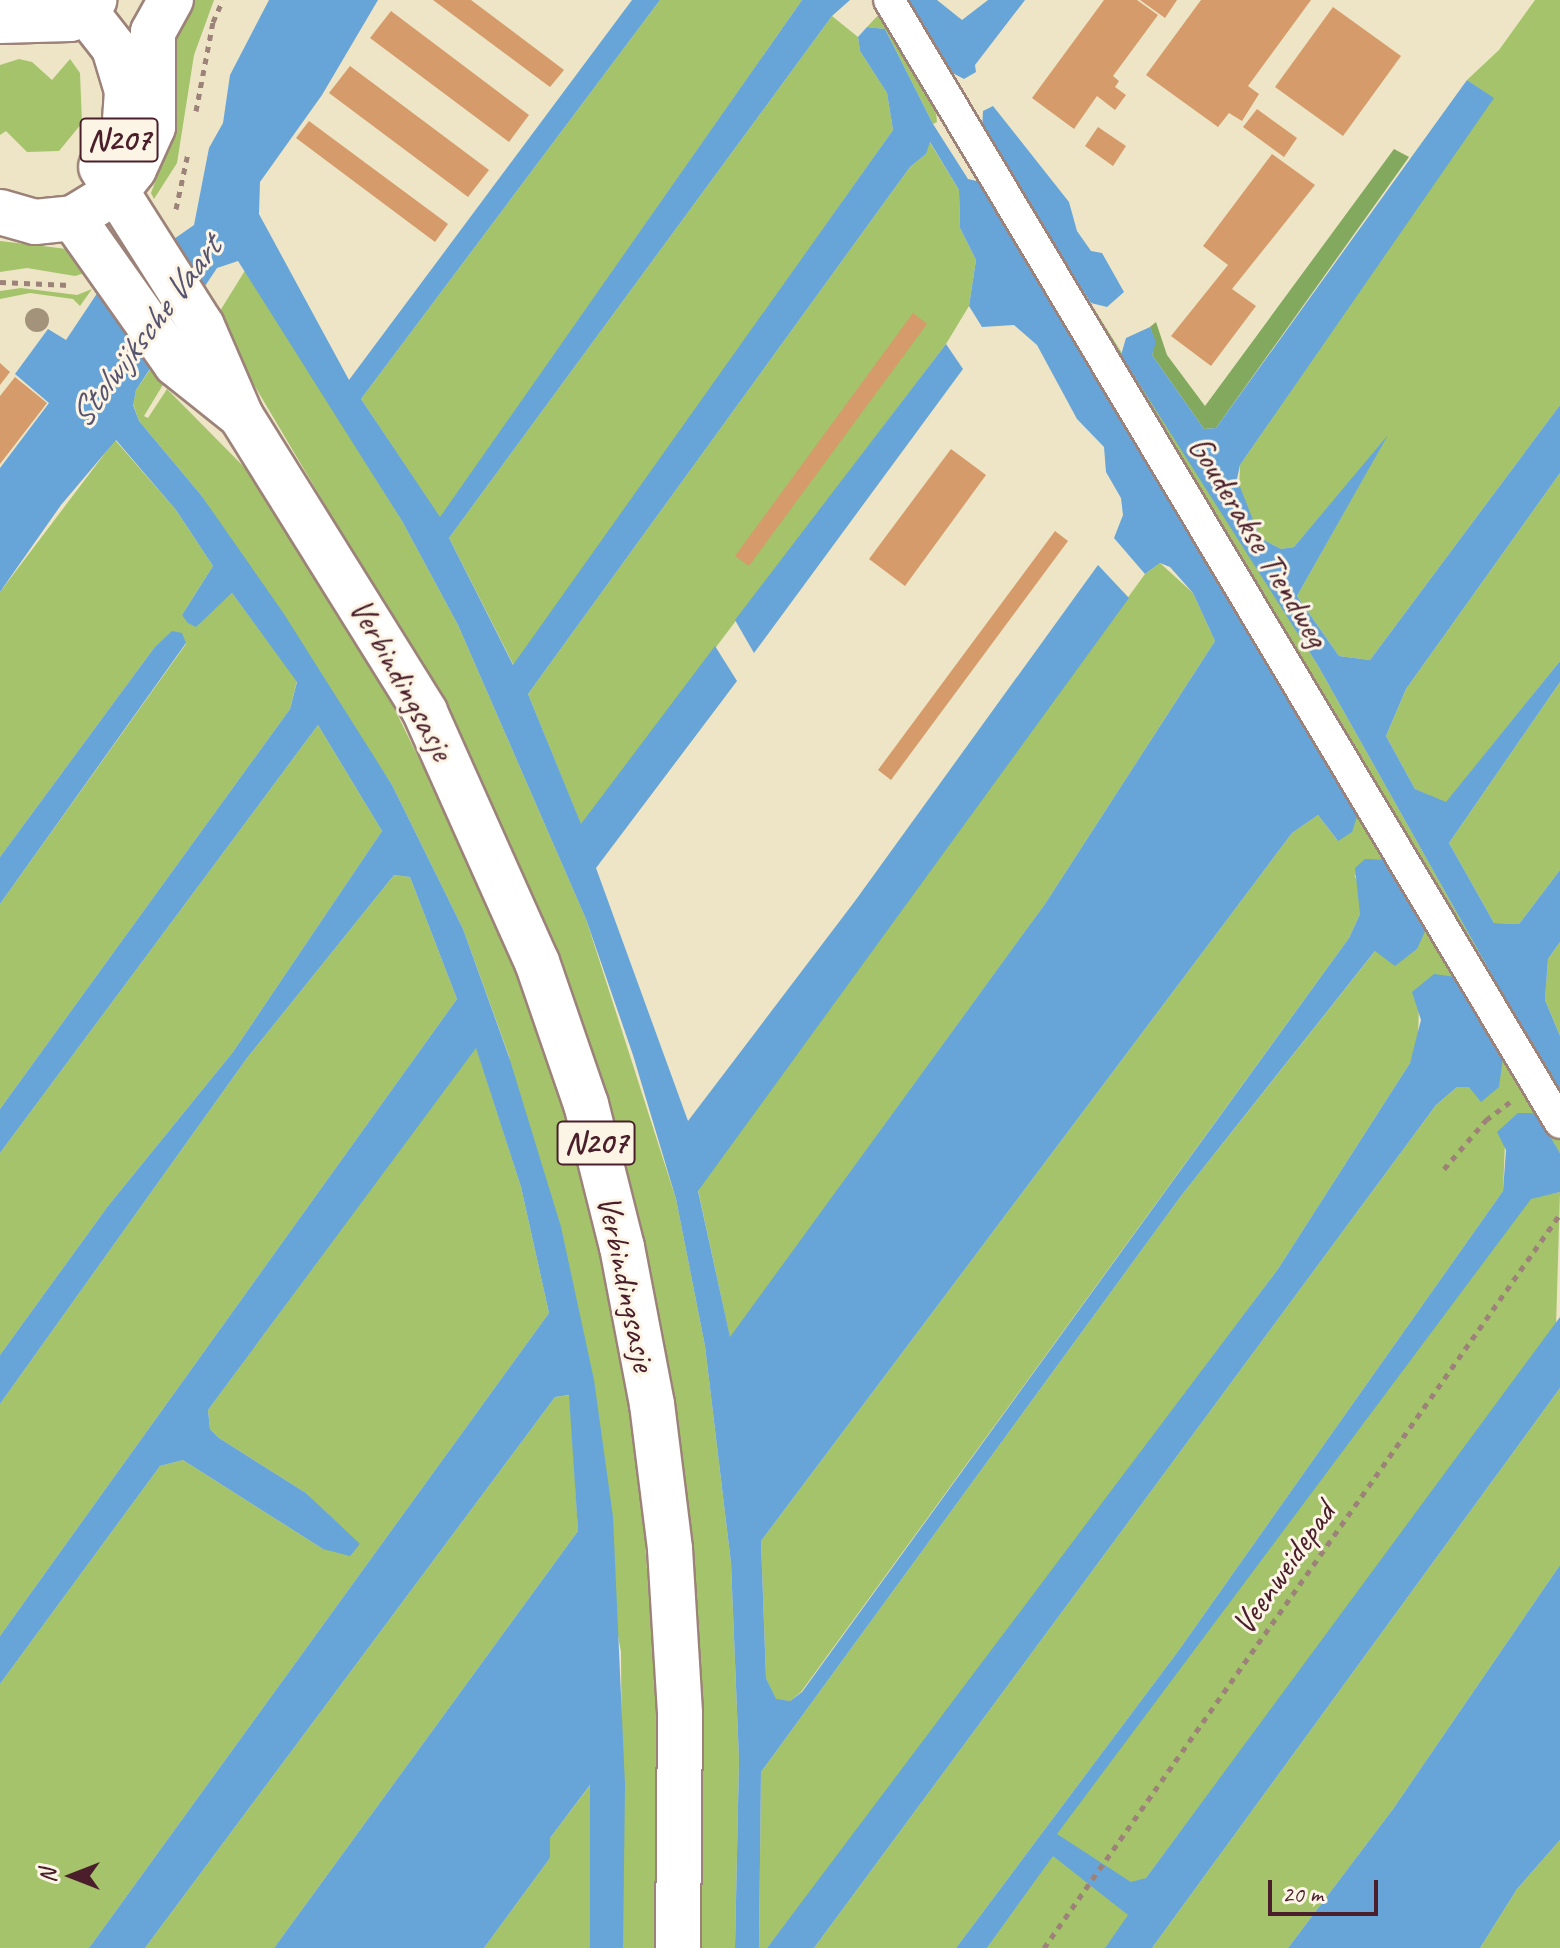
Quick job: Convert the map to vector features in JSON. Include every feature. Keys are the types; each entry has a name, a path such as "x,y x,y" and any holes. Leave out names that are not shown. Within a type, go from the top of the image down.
{"main road":[{"name":"N207","path":"0,186 23,193 57,193 87,180 109,179 134,169 153,127 132,49 137,0"},
{"name":"N207","path":"132,49 153,32 171,0"},
{"path":"0,21 61,21 81,4 132,49"},
{"name":"N207","path":"0,212 35,222 73,218 109,179"},
{"name":"Verbindingsasje","path":"109,179 137,230 202,326 241,416 425,712 537,962 586,1104 622,1247 652,1404 670,1549 680,1714 678,1948"},
{"name":"Verbindingsasje","path":"73,218 111,266 176,364 241,416"}],"street":[{"name":"Gouderakse Tiendweg","path":"889,0 1560,1123"}],"path":[{"path":"194,124 213,22 223,0"},
{"path":"188,153 191,139"},
{"path":"0,282 73,285 111,266"},
{"path":"1444,1169 1486,1120 1539,1086"},
{"name":"Veenweidepad","path":"1044,1948 1113,1855 1560,1214"}],"green space":[{"path":"193,0 214,0 194,55 177,163 154,199 151,193 170,143 175,41"},
{"path":"660,0 802,0 440,518 361,399"},
{"path":"1535,0 1560,0 1560,405 1370,660 1339,656 1297,596 1384,441 1294,547 1281,549 1260,538 1239,493 1240,465 1493,98 1467,80 1499,50"},
{"path":"883,10 935,103 937,122 933,124 885,29 867,27"},
{"path":"832,16 858,37 860,51 887,93 893,130 514,666 449,538"},
{"path":"19,59 32,62 52,80 70,59 80,73 82,123 59,151 27,152 6,131 0,135 0,65"},
{"path":"929,141 959,190 960,228 976,260 969,306 946,344 581,825 528,694 910,167 926,154"},
{"path":"1394,149 1409,157 1216,428 1204,429 1152,355 1155,342 1150,327 1156,322 1167,355 1205,406"},
{"path":"997,154 1317,664 1560,1096 1560,1153 1536,1114 1505,1143 1503,1191 1179,1650 956,1948 814,1948 1436,1105 1457,1087 1469,1087 1419,1001 1418,1041 1410,1063 1278,1269 864,1822 767,1948 759,1948 761,1772 1181,1196 1376,950 1395,965 1417,949 1354,874 1361,890 1360,914 1349,938 801,1692 790,1701 776,1700 766,1678 761,1541 1292,833 1318,815 1337,840 1321,751"},
{"path":"0,241 67,249 88,272 75,276 27,268 0,272"},
{"path":"246,269 402,521 458,625 586,919 676,1199 705,1346 731,1563 739,1760 735,1948 698,1948 690,1548 665,1346 641,1227 604,1096 555,954 440,699 215,319"},
{"path":"21,288 77,295 92,289 80,306 73,299 30,293 0,299 0,291"},
{"path":"154,364 164,383 144,416 148,418 167,389 253,476 377,673 494,912 572,1133 603,1255 641,1484 656,1698 656,1948 623,1948 621,1652 509,1056 463,929 392,785 201,495 139,421 133,404 136,390"},
{"path":"115,440 176,510 213,566 182,615 196,626 232,593 297,681 290,709 0,1109 0,904 186,644 181,633 154,648 0,857 0,592"},
{"path":"1560,473 1560,661 1446,803 1415,789 1386,736 1406,689"},
{"path":"1160,563 1193,593 1215,641 1045,904 730,1338 698,1190 1145,574"},
{"path":"1560,682 1560,870 1519,924 1494,923 1449,843"},
{"path":"318,725 382,831 233,1052 108,1206 0,1355 0,1153"},
{"path":"394,875 410,877 457,999 0,1636 0,1404 247,1058"},
{"path":"1560,942 1560,1036 1545,1000 1548,959"},
{"path":"476,1047 521,1187 549,1313 89,1948 0,1948 0,1684 160,1466 183,1460 323,1549 360,1545 306,1493 219,1438 210,1429 208,1410"},
{"path":"1560,1192 1556,1327 1146,1878 1132,1883 1056,1834 1531,1198"},
{"path":"1560,1388 1560,1565 1393,1809 1288,1948 1152,1948"},
{"path":"570,1395 578,1531 274,1948 145,1948 555,1397"},
{"path":"591,1784 590,1948 484,1948 550,1858 550,1838"},
{"path":"1560,1840 1560,1948 1480,1948 1517,1889"},
{"path":"1053,1855 1129,1915 1105,1948 987,1948"}],"water":[{"name":"Stolwijksche Vaart","path":"269,0 378,0 322,95 260,182 259,214 349,380 632,0 660,0 361,399 440,517 802,0 850,0 832,16 449,538 513,665 893,130 887,93 860,51 858,37 867,27 885,29 933,124 968,179 981,182 1314,726 1310,734 1360,808 1352,832 1338,841 1318,815 1292,833 761,1541 766,1678 776,1699 790,1701 802,1692 1349,938 1360,914 1355,868 1365,859 1388,860 1427,927 1417,949 1395,966 1375,951 1181,1196 761,1772 759,1948 735,1948 739,1760 731,1563 705,1346 676,1199 633,1055 586,919 458,625 402,521 238,261 217,268 136,390 133,405 139,421 201,495 284,614 392,785 463,929 509,1057 561,1227 594,1380 613,1517 625,1785 623,1948 590,1948 590,1785 550,1838 550,1858 484,1948 274,1948 578,1531 569,1395 555,1397 145,1948 89,1948 549,1313 521,1187 476,1048 208,1410 210,1429 219,1438 306,1493 360,1544 350,1556 323,1549 183,1460 160,1466 0,1684 0,1636 457,999 410,877 394,875 247,1058 0,1404 0,1355 108,1206 233,1052 382,831 318,725 0,1153 0,1109 290,709 297,682 232,593 196,627 182,615 213,566 176,510 116,440 61,505 0,592 0,468 49,403 15,374 48,329 66,340 98,292 194,225 209,148 223,123 230,75","holes":["930,142 959,190 960,228 976,260 969,306 982,327 1014,325 1037,345 1077,419 1104,447 1106,472 1121,498 1123,515 1114,538 1145,574 1160,563 1170,567 1193,593 1215,641 1045,904 730,1337 698,1191 1129,598 1098,565 855,901 688,1121 596,868 737,681 715,646 581,824 528,694 910,167 926,154"]},
{"path":"909,0 937,0 962,20 988,0 1025,0 975,65 976,72 964,79 947,70"},
{"path":"1467,80 1494,98 1240,465 1237,479 1260,538 1281,549 1294,547 1388,435 1297,596 1339,656 1370,660 1560,405 1560,473 1406,689 1386,736 1415,789 1446,802 1560,661 1560,682 1449,843 1494,923 1519,924 1560,870 1560,942 1548,959 1545,1000 1560,1036 1560,1096 1317,664 1121,355 1126,338 1150,327 1156,342 1152,355 1204,429 1216,428"},
{"path":"993,106 1069,202 1077,231 1091,251 1102,253 1124,292 1107,307 1091,303 982,131 983,111"},
{"path":"946,344 963,369 754,653 735,620"},
{"path":"172,631 182,633 186,643 0,904 0,857 154,648"},
{"path":"1434,974 1456,977 1503,1058 1499,1087 1481,1102 1469,1087 1457,1087 1436,1105 814,1948 767,1948 1278,1269 1410,1063 1421,1020 1412,992"},
{"path":"1518,1113 1536,1113 1560,1153 1560,1192 1531,1199 1057,1834 1131,1882 1146,1878 1560,1317 1560,1388 1152,1948 1105,1948 1128,1915 1053,1856 987,1948 956,1948 1179,1650 1503,1191 1506,1150 1497,1132"},
{"path":"1560,1565 1560,1840 1517,1889 1480,1948 1288,1948 1393,1809"}],"building":[{"path":"433,0 471,0 564,70 550,87"},
{"path":"1104,0 1137,0 1158,15 1113,76 1119,81 1115,87 1126,95 1115,110 1097,96 1074,129 1032,98"},
{"path":"1140,0 1177,0 1165,18"},
{"path":"1201,0 1311,0 1248,86 1259,94 1242,121 1229,113 1218,127 1146,75"},
{"path":"1333,7 1401,56 1343,136 1275,87"},
{"path":"391,11 529,115 509,142 370,38"},
{"path":"350,66 489,170 468,197 329,93"},
{"path":"1257,109 1297,138 1284,157 1243,127"},
{"path":"309,121 448,224 435,242 296,138"},
{"path":"1098,127 1126,146 1113,166 1085,146"},
{"path":"1272,154 1315,185 1232,289 1256,306 1211,366 1171,336 1228,265 1203,246"},
{"path":"913,313 927,324 749,566 735,556"},
{"path":"0,363 10,372 0,385"},
{"path":"15,377 47,403 0,464 0,396"},
{"path":"951,449 986,475 905,586 869,559"},
{"path":"1055,531 1068,541 891,780 878,770"}]}
